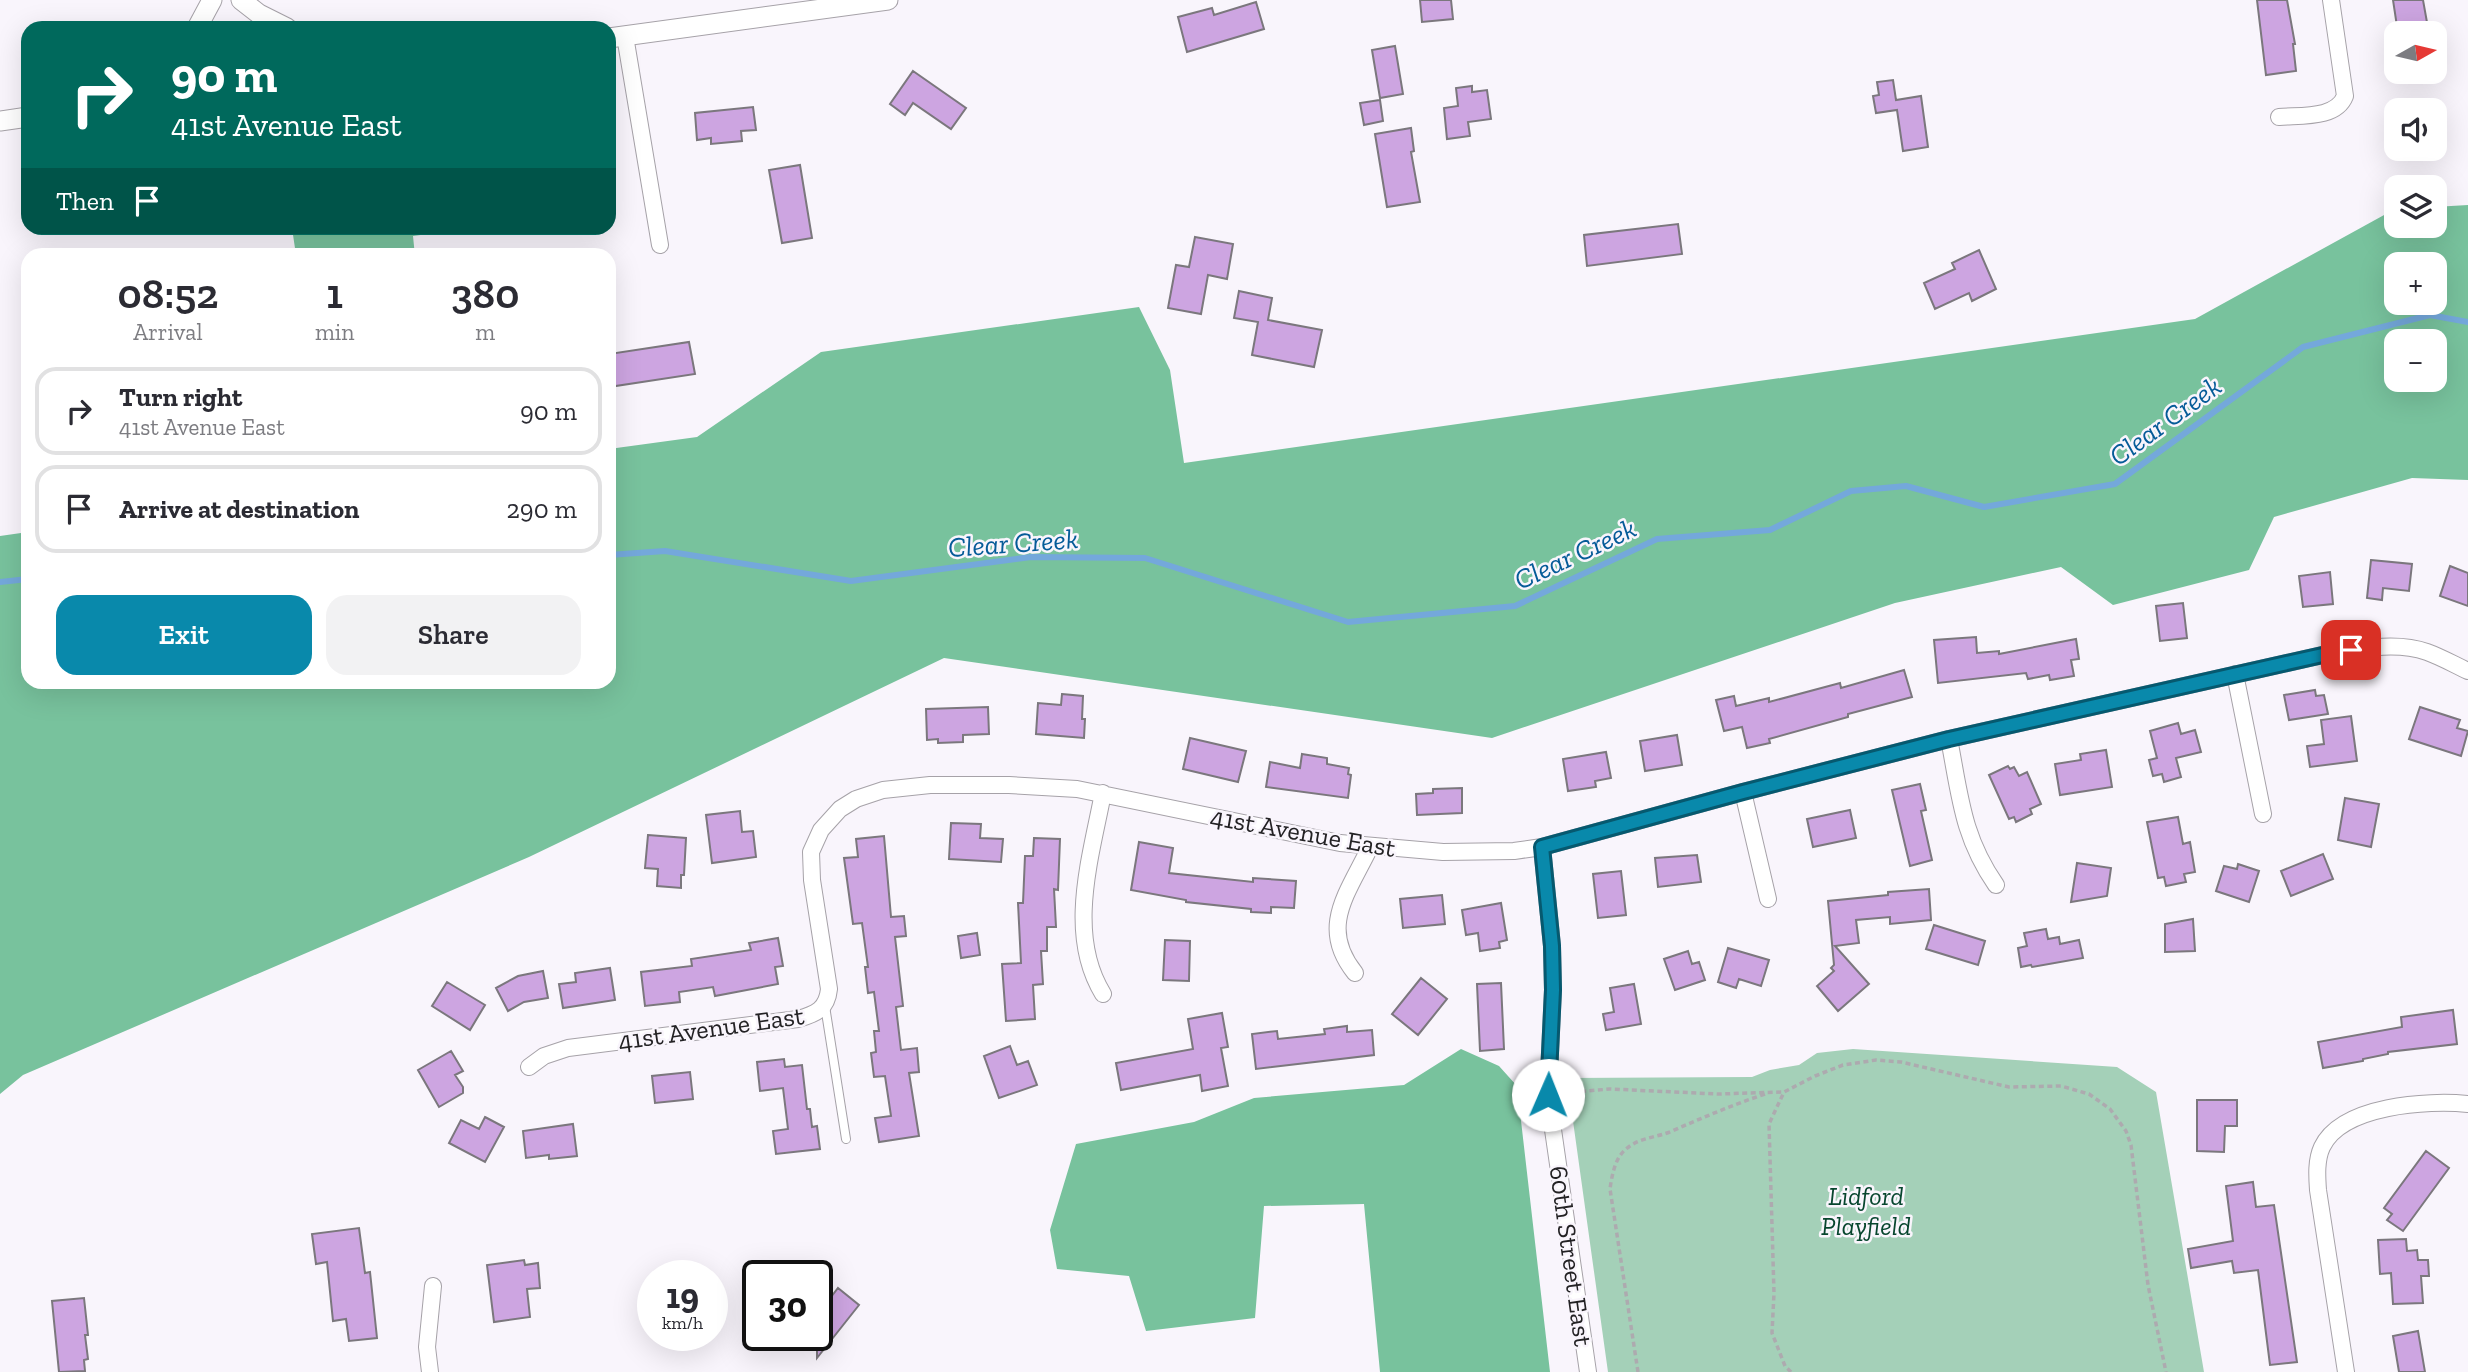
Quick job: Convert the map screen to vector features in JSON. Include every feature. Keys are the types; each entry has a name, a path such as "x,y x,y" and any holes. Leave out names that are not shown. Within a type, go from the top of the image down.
{"street":[{"path":"201,21 212,0"},
{"path":"241,0 273,21"},
{"path":"660,246 617,37 888,0"},
{"path":"2280,117 2329,112 2342,103 2345,96 2331,0"},
{"path":"0,121 21,118"},
{"name":"41st Avenue East","path":"529,1067 544,1056 568,1048 798,1019 818,1012 825,1006 829,989 812,880 811,852 821,831 840,810 864,795 911,786 1036,786 1103,793 1306,838 1370,847 1466,853 1542,847 1949,739 2327,654 2375,647 2411,648 2427,652 2468,671"},
{"path":"2235,674 2263,814"},
{"path":"1949,739 1966,828 1996,885"},
{"path":"1743,792 1768,899"},
{"path":"1103,793 1086,881 1084,918 1086,948 1092,973 1103,995"},
{"path":"1355,973 1345,961 1336,929 1338,914 1370,847"},
{"name":"60th Street East","path":"1542,847 1552,946 1553,990 1548,1095 1588,1372"},
{"path":"2346,1372 2318,1190 2318,1160 2321,1148 2329,1135 2342,1125 2362,1116 2425,1103 2468,1104"},
{"path":"430,1372 427,1347 433,1286"}],"lane":[{"path":"825,1006 846,1139"}],"path":[{"path":"1548,1095 1610,1089 1718,1094 1784,1092 1843,1065 1876,1060 1901,1062 2009,1087 2060,1086 2089,1094 2110,1109 2126,1131 2131,1145 2148,1285 2166,1372"},
{"path":"1784,1092 1769,1124 1774,1293 1772,1333 1780,1356 1791,1372"},
{"path":"1638,1372 1610,1189 1613,1171 1624,1151 1637,1141 1670,1132 1688,1122 1768,1093"}],"green space":[{"path":"2468,205 2468,480 2412,478 2274,517 2249,570 2113,605 2061,567 1895,603 1492,738 944,658 529,857 23,1075 0,1094 0,536 21,533 21,689 616,689 616,448 697,437 821,352 1139,307 1170,370 1184,463 2195,319 2384,215 2384,238 2447,238 2447,206"},
{"path":"293,235 421,235 413,236 414,248 295,248"},
{"path":"1461,1049 1499,1066 1517,1086 1550,1372 1380,1372 1364,1204 1264,1206 1255,1318 1146,1331 1129,1276 1057,1269 1050,1230 1076,1144 1194,1122 1254,1098 1404,1085"},
{"name":"Lidford Playfield","path":"1853,1049 2117,1067 2156,1092 2204,1372 1608,1372 1567,1078 1752,1077 1770,1070 1799,1065 1817,1053"}],"building":[{"path":"1420,0 1451,0 1453,19 1422,22"},
{"path":"2257,0 2287,0 2295,44 2296,71 2266,75"},
{"path":"2393,0 2423,0 2427,21 2396,21"},
{"path":"1256,2 1264,29 1187,52 1178,17 1212,8 1214,15"},
{"path":"1395,46 1403,94 1380,98 1372,50"},
{"path":"913,71 966,108 951,129 913,103 905,115 890,104"},
{"path":"1893,80 1896,100 1921,96 1928,147 1903,151 1897,110 1876,113 1873,96 1879,95 1877,82"},
{"path":"1472,86 1472,92 1487,90 1491,119 1468,122 1470,136 1447,139 1444,108 1458,106 1456,88"},
{"path":"1380,100 1383,121 1364,125 1360,103"},
{"path":"753,107 756,130 741,131 742,141 711,144 711,138 697,140 695,113"},
{"path":"1411,128 1414,151 1411,152 1420,202 1387,207 1375,134"},
{"path":"800,165 812,238 782,243 769,170"},
{"path":"1678,224 1682,254 1587,266 1584,235"},
{"path":"1195,237 1233,244 1227,279 1208,275 1201,314 1168,308 1176,265 1189,267"},
{"path":"1979,250 1996,289 1972,301 1969,293 1935,309 1924,283 1955,269 1952,263"},
{"path":"1239,291 1272,298 1268,320 1322,330 1314,367 1252,355 1258,322 1234,318"},
{"path":"689,342 695,374 616,386 616,353"},
{"path":"2371,560 2412,564 2409,591 2383,588 2382,600 2367,598"},
{"path":"2450,566 2468,573 2468,606 2440,596"},
{"path":"2330,572 2333,604 2303,607 2299,576"},
{"path":"2183,603 2187,638 2160,641 2156,606"},
{"path":"1976,637 1977,653 1999,651 1999,654 2076,639 2079,659 2071,660 2074,676 2050,680 2049,675 2028,679 2026,673 1938,683 1934,640"},
{"path":"1904,670 1912,697 1848,714 1848,717 1769,739 1770,743 1747,748 1742,727 1724,731 1716,700 1734,696 1736,706 1769,698 1769,702 1840,683 1841,688"},
{"path":"2315,690 2316,696 2324,695 2328,714 2289,720 2284,695"},
{"path":"1062,694 1083,696 1084,738 1036,734 1038,703 1061,705"},
{"path":"988,707 989,734 963,735 963,742 938,743 938,739 927,740 926,709"},
{"path":"2420,707 2460,720 2457,728 2468,731 2461,756 2409,739"},
{"path":"2351,716 2357,761 2310,767 2307,746 2324,744 2321,720"},
{"path":"2178,723 2181,734 2195,730 2201,752 2176,758 2181,777 2164,782 2162,774 2153,776 2149,760 2157,758 2150,731"},
{"path":"1677,735 1682,765 1645,771 1640,741"},
{"path":"1190,738 1246,751 1238,782 1183,769"},
{"path":"2106,750 2112,787 2060,795 2055,764 2081,760 2080,754"},
{"path":"1606,752 1611,778 1595,781 1596,787 1568,791 1563,759"},
{"path":"1302,754 1327,758 1327,764 1349,768 1348,774 1351,775 1348,798 1266,787 1270,762 1300,768"},
{"path":"2008,766 2010,769 2014,767 2019,776 2027,772 2041,804 2030,809 2032,814 2016,822 2014,817 2009,819 1989,775"},
{"path":"1920,784 1926,810 1921,811 1932,860 1910,866 1892,790"},
{"path":"1462,788 1462,813 1417,815 1416,794 1433,793 1433,789"},
{"path":"2345,798 2379,804 2371,847 2338,840"},
{"path":"1850,810 1856,838 1813,847 1807,819"},
{"path":"740,811 742,832 753,831 756,857 712,863 706,815"},
{"path":"2178,817 2183,844 2190,842 2195,872 2184,874 2186,882 2166,886 2164,877 2158,878 2147,822"},
{"path":"951,823 981,824 980,838 1003,839 1001,862 949,859"},
{"path":"648,835 686,838 681,888 657,886 658,869 645,868"},
{"path":"884,836 891,917 904,916 906,936 895,937 903,1006 896,1007 901,1050 917,1048 919,1072 909,1073 919,1136 879,1142 875,1118 891,1116 885,1076 874,1077 871,1053 876,1052 874,1031 879,1031 874,992 868,993 865,967 868,967 862,923 853,924 844,858 858,857 856,839"},
{"path":"1034,838 1060,839 1058,890 1054,889 1056,927 1047,927 1047,951 1041,951 1043,984 1033,985 1035,1019 1006,1021 1002,964 1021,963 1018,903 1023,903 1025,856 1033,856"},
{"path":"1139,842 1173,848 1169,873 1253,882 1253,878 1296,881 1294,908 1271,907 1271,913 1251,912 1251,909 1186,902 1131,890"},
{"path":"2323,854 2333,879 2291,896 2281,871"},
{"path":"1697,855 1701,882 1658,887 1655,858"},
{"path":"2077,863 2111,868 2107,896 2071,902"},
{"path":"2238,864 2259,871 2249,902 2216,891 2224,866 2237,869"},
{"path":"1621,871 1626,915 1598,918 1593,874"},
{"path":"1929,889 1931,920 1890,924 1890,917 1856,920 1859,943 1835,946 1869,984 1838,1011 1817,986 1834,971 1831,968 1834,965 1828,901"},
{"path":"1442,895 1445,924 1403,928 1400,899"},
{"path":"1501,903 1507,940 1499,942 1500,948 1480,951 1478,933 1466,935 1462,910"},
{"path":"2193,919 2195,951 2165,952 2165,924"},
{"path":"1934,925 1985,941 1978,965 1926,949"},
{"path":"2046,929 2048,939 2059,937 2060,944 2079,940 2083,958 2021,967 2018,948 2027,946 2024,933"},
{"path":"977,933 980,955 961,958 958,936"},
{"path":"778,938 783,966 775,967 778,984 715,996 713,987 679,992 680,1002 645,1006 641,972 692,966 691,959 751,950 749,943"},
{"path":"1165,940 1190,941 1189,981 1163,980"},
{"path":"1728,948 1769,960 1761,986 1739,979 1736,988 1718,982"},
{"path":"1688,951 1692,964 1699,962 1705,980 1675,990 1664,959"},
{"path":"610,968 615,1000 563,1008 559,984 576,982 575,973"},
{"path":"543,971 548,998 524,1002 508,1011 496,988 518,976"},
{"path":"1421,978 1447,999 1418,1035 1392,1014"},
{"path":"447,982 485,1005 470,1030 432,1006"},
{"path":"1501,983 1504,1049 1480,1051 1477,984"},
{"path":"1634,984 1641,1024 1606,1030 1603,1014 1614,1012 1610,988"},
{"path":"2453,1010 2457,1044 2388,1052 2363,1061 2323,1068 2318,1042 2402,1027 2401,1017"},
{"path":"1222,1013 1228,1047 1221,1048 1228,1086 1202,1091 1200,1075 1121,1090 1116,1063 1193,1049 1188,1019"},
{"path":"1347,1026 1347,1032 1372,1030 1374,1055 1256,1069 1252,1034 1277,1031 1278,1039 1325,1034 1324,1029"},
{"path":"1010,1046 1017,1065 1028,1061 1037,1085 999,1098 984,1056"},
{"path":"451,1051 463,1071 455,1075 463,1087 463,1093 439,1107 418,1070"},
{"path":"784,1059 785,1067 802,1065 807,1109 810,1109 812,1127 817,1126 820,1149 776,1154 773,1131 788,1129 783,1088 760,1091 757,1062"},
{"path":"690,1072 693,1099 655,1103 652,1076"},
{"path":"2197,1100 2237,1100 2237,1126 2225,1126 2224,1152 2197,1151"},
{"path":"485,1117 504,1127 485,1162 449,1143 461,1120 479,1129"},
{"path":"573,1124 577,1156 526,1158 523,1131"},
{"path":"2426,1151 2449,1168 2403,1231 2387,1220 2392,1214 2384,1208"},
{"path":"2253,1182 2256,1207 2274,1205 2297,1362 2270,1365 2258,1270 2234,1273 2232,1261 2191,1268 2188,1249 2233,1241 2226,1186"},
{"path":"359,1228 365,1273 370,1272 377,1338 349,1341 346,1319 333,1321 327,1262 316,1264 312,1234"},
{"path":"2406,1239 2407,1251 2417,1250 2418,1260 2428,1260 2429,1276 2421,1276 2423,1303 2393,1304 2391,1273 2380,1274 2378,1240"},
{"path":"524,1260 525,1265 538,1263 540,1288 527,1289 530,1317 494,1322 487,1265"},
{"path":"838,1288 859,1305 833,1338 833,1294"},
{"path":"84,1298 88,1335 85,1335 88,1359 84,1360 85,1371 59,1372 52,1301"},
{"path":"2418,1331 2425,1372 2399,1372 2393,1336"}],"waterway":[{"name":"Clear Creek","path":"616,554 665,551 851,581 1031,557 1145,558 1348,622 1515,606 1657,539 1770,530 1851,491 1906,486 1984,507 2115,484 2303,347 2430,315 2468,322"},
{"name":"Clear Creek","path":"0,582 21,580"}],"route":[{"path":"1548,1095 1553,990 1552,946 1542,847 1949,739 2351,650"}]}
